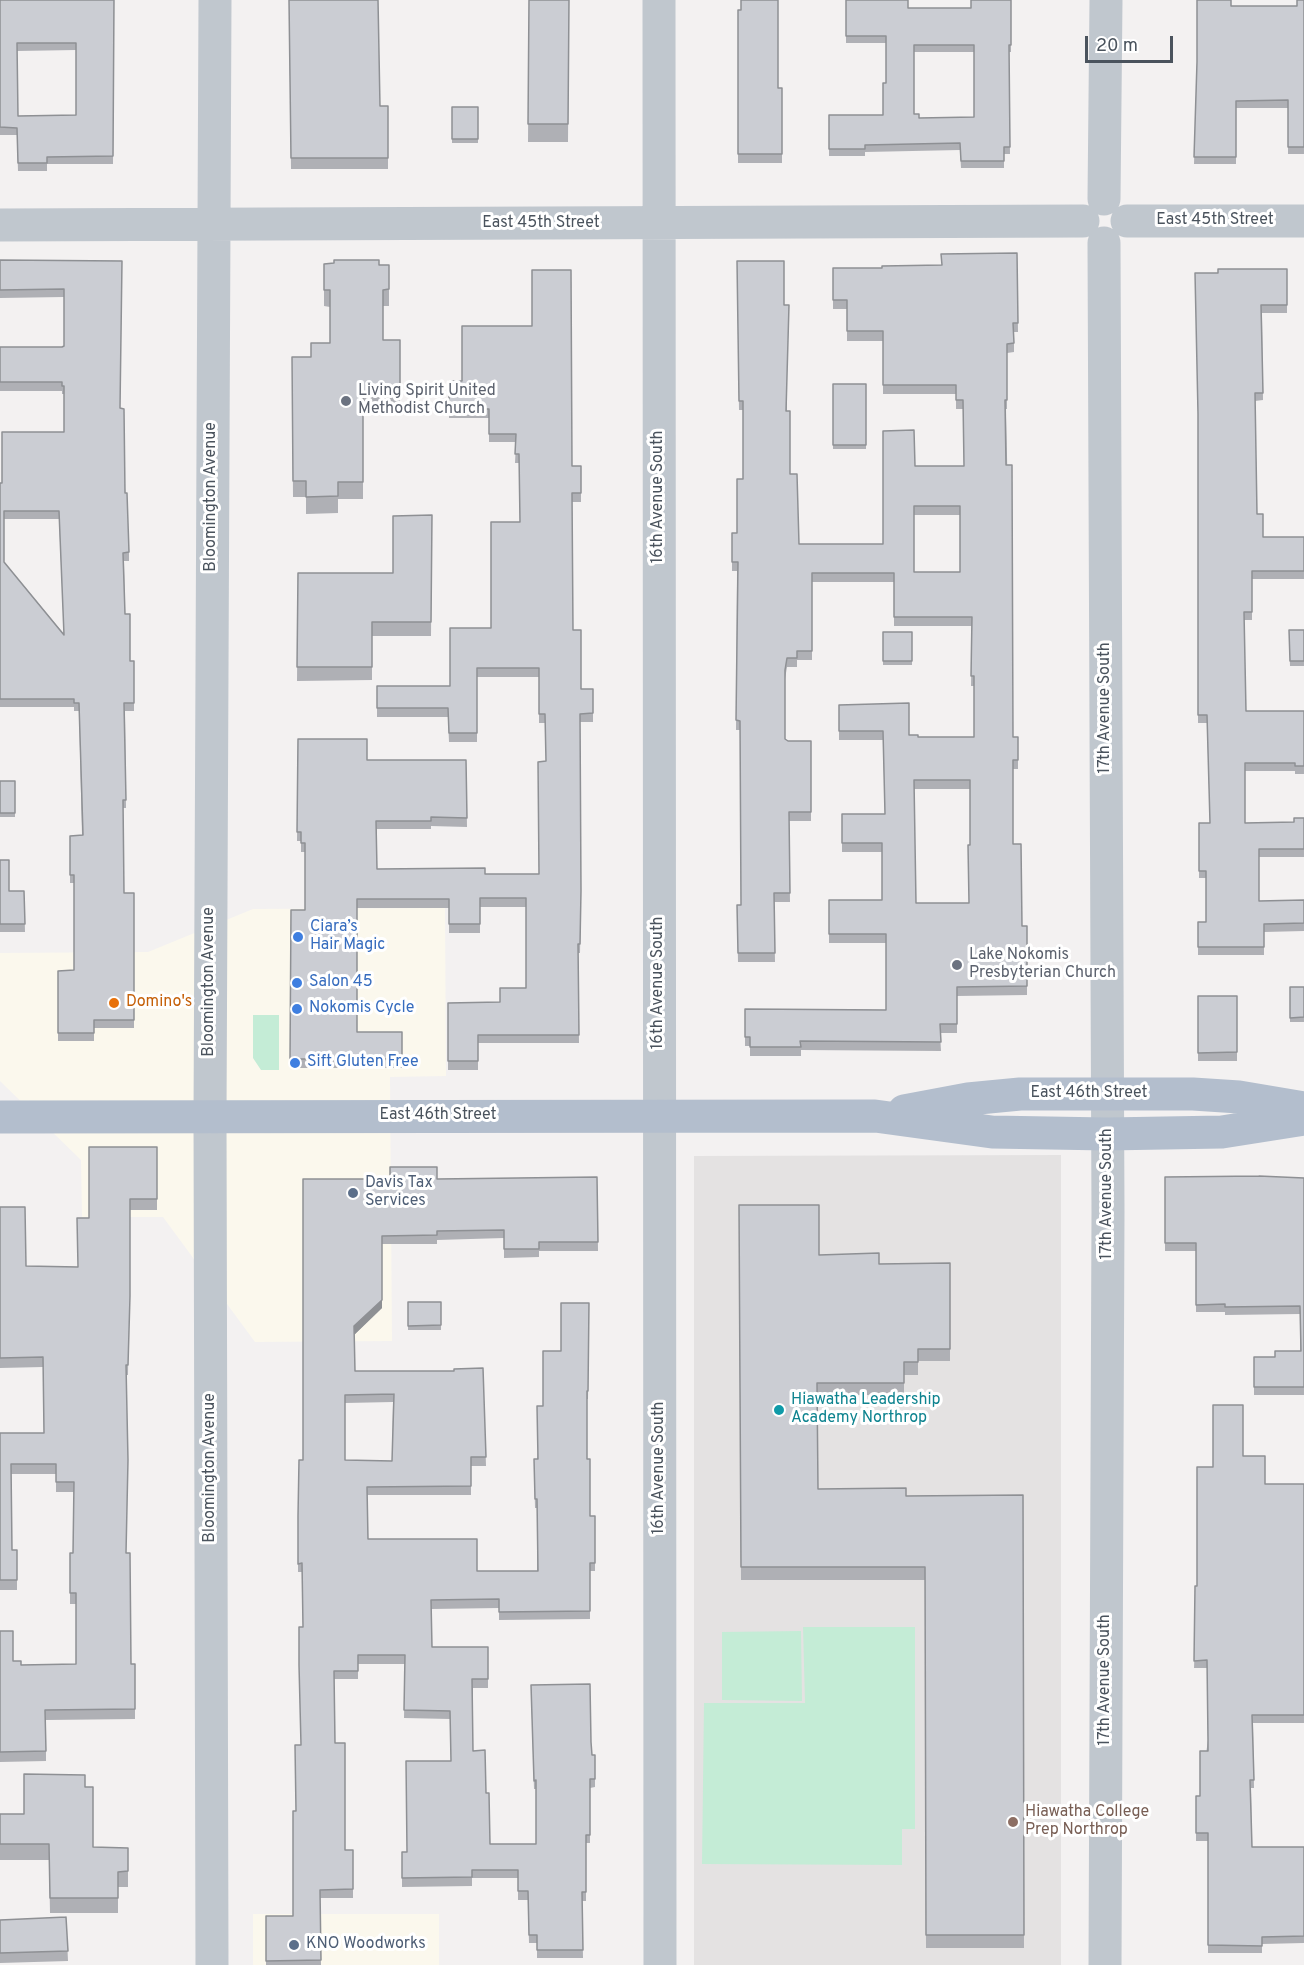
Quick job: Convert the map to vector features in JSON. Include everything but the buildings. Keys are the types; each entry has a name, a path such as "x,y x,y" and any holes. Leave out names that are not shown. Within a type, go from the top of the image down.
{"main road":[{"name":"East 46th Street","path":"875,1116 994,1096 1224,1095 1304,1108"},
{"name":"East 46th Street","path":"0,1117 875,1116 992,1132 1107,1134 1222,1132 1304,1119"}],"street":[{"name":"Bloomington Avenue","path":"212,1965 210,1116 214,0"},
{"name":"16th Avenue South","path":"659,0 660,1965"},
{"name":"17th Avenue South","path":"1105,1965 1107,1094 1104,221 1106,0"},
{"name":"East 45th Street","path":"0,225 1304,221"}],"shaded area":[{"path":"445,908 446,1076 390,1077 392,1341 255,1342 163,1217 82,1217 81,1160 0,1081 0,953 148,952 253,909"},
{"path":"1061,1155 1061,1965 694,1965 694,1156"},
{"path":"253,1914 439,1914 439,1965 253,1965"}],"green space":[{"path":"253,1015 279,1015 279,1070 261,1070 253,1058"},
{"path":"803,1627 915,1627 915,1829 902,1829 902,1865 702,1864 704,1703 805,1703"},
{"path":"801,1631 802,1701 722,1700 722,1632"}],"place":[{"name":"Living Spirit United Methodist Church","path":"346,401"},
{"name":"Ciara’s Hair Magic","path":"298,937"},
{"name":"Lake Nokomis Presbyterian Church","path":"957,965"},
{"name":"Salon 45","path":"297,983"},
{"name":"Domino's","path":"114,1003"},
{"name":"Nokomis Cycle","path":"297,1009"},
{"name":"Sift Gluten Free","path":"295,1063"},
{"name":"Davis Tax Services","path":"353,1193"},
{"name":"Hiawatha Leadership Academy Northrop","path":"779,1410"},
{"name":"Hiawatha College Prep Northrop","path":"1013,1822"},
{"name":"KNO Woodworks","path":"294,1945"}]}
